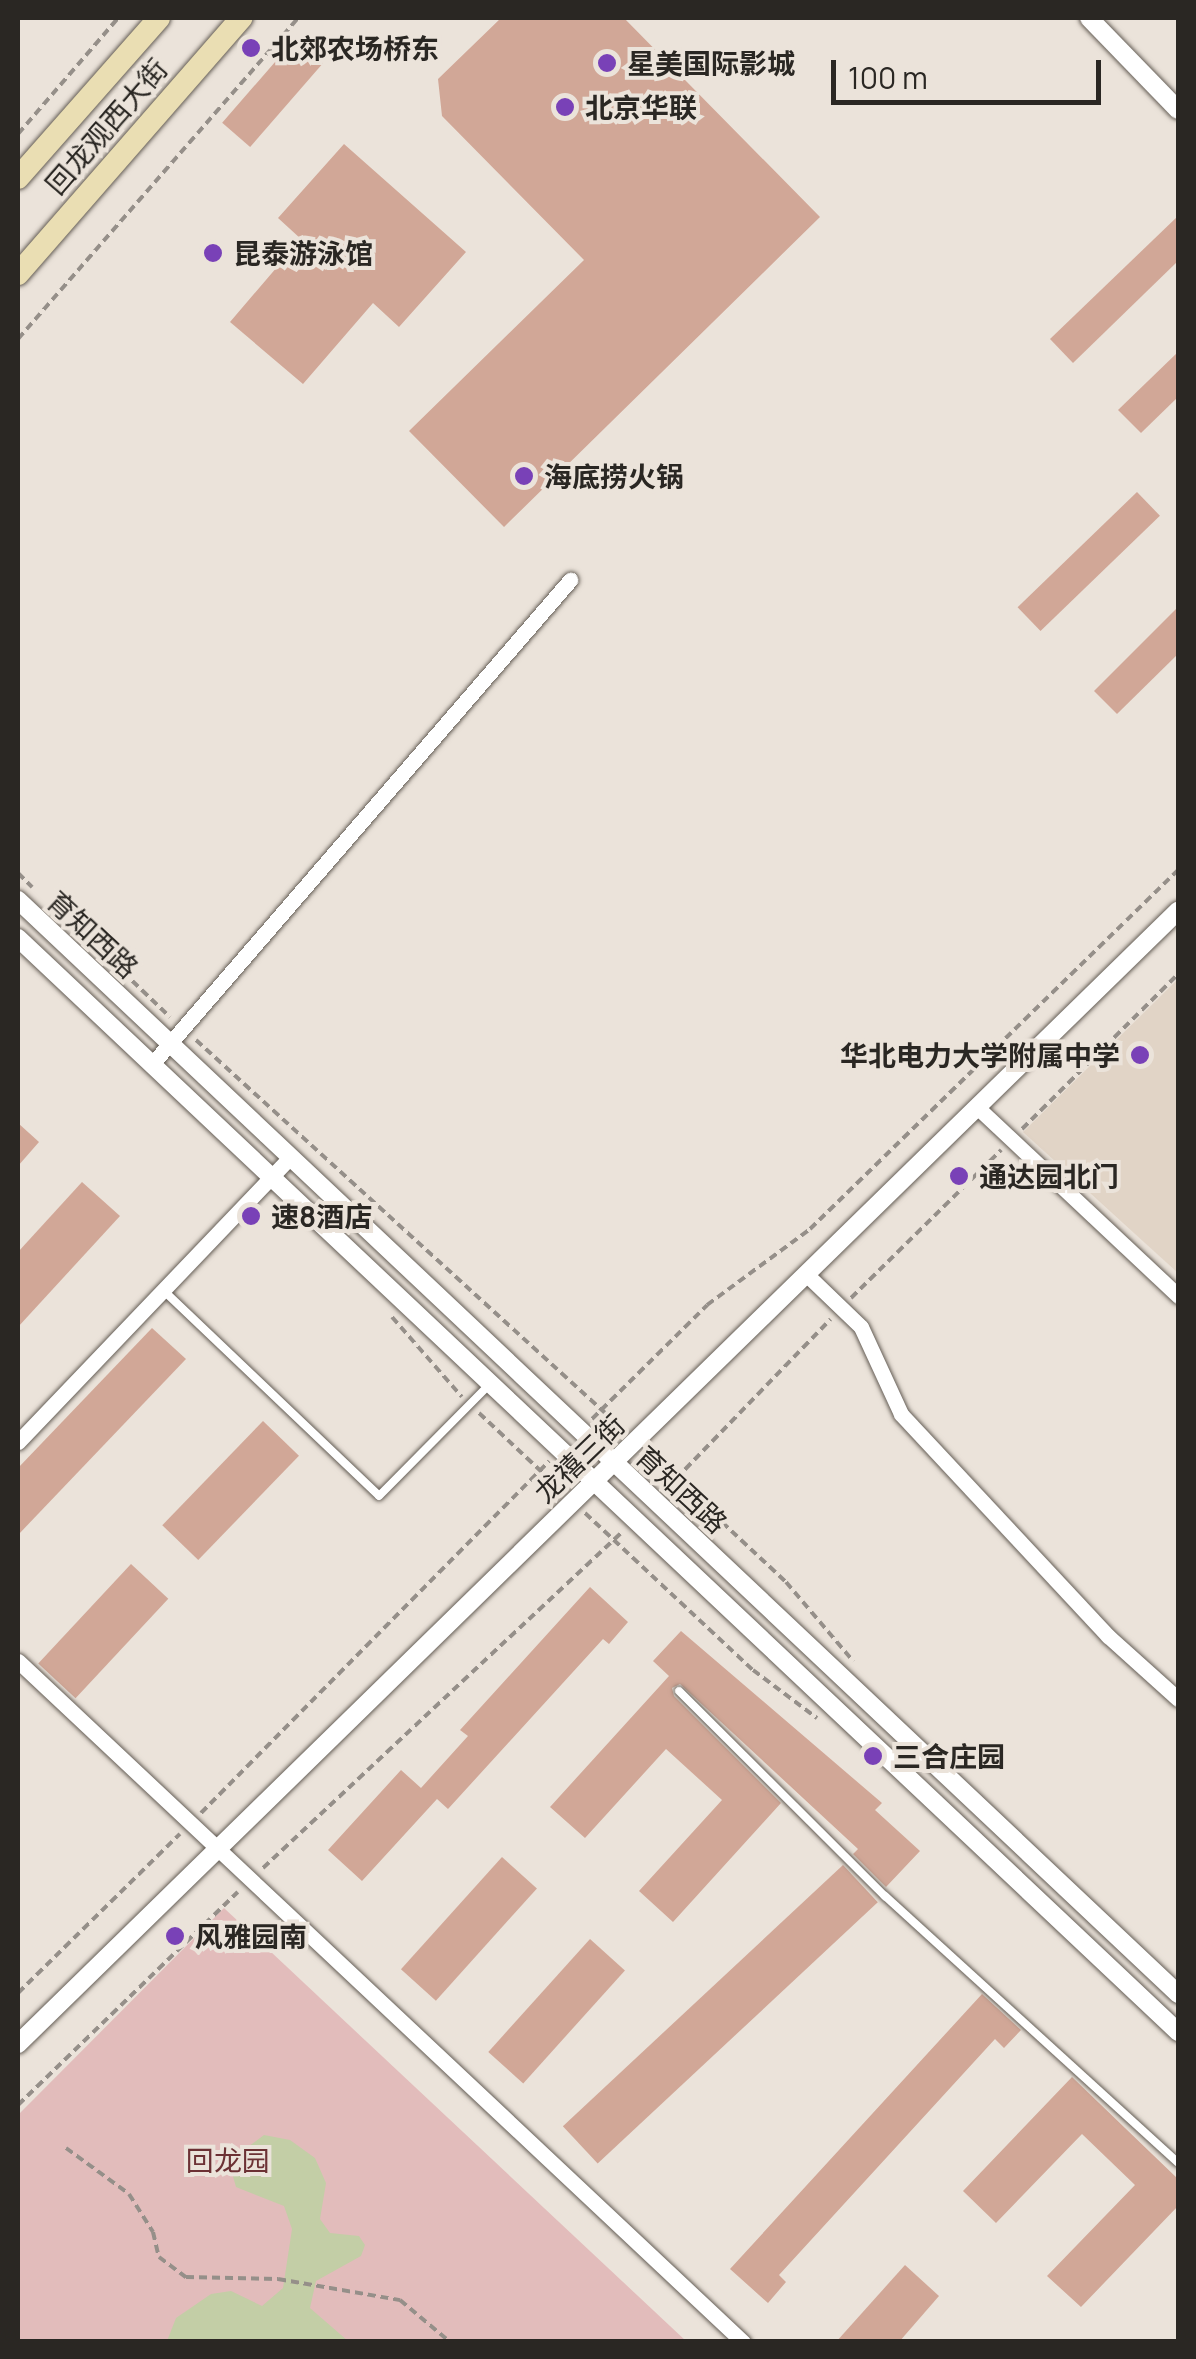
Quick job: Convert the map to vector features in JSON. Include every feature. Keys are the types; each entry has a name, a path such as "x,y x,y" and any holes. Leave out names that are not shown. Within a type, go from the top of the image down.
{"main road":[{"name":"回龙观西大街","path":"18,178 160,18"},
{"name":"回龙观西大街","path":"18,274 241,18"}],"street":[{"path":"1089,18 1178,110"},
{"path":"152,1064 570,580"},
{"name":"育知西路","path":"18,900 1178,1994"},
{"name":"龙禧三街","path":"18,2044 1178,911"},
{"name":"育知西路","path":"18,938 1178,2032"},
{"path":"977,1107 1178,1296"},
{"path":"18,1442 290,1157"},
{"path":"806,1274 861,1327 901,1414 1108,1636 1178,1699"},
{"path":"18,1662 743,2342"}],"lane":[{"path":"164,1290 379,1496 491,1384"},
{"path":"679,1691 886,1896 1178,2163"}],"path":[{"path":"18,134 118,18"},
{"path":"18,340 298,18"},
{"path":"614,1397 706,1306 810,1229 1178,870"},
{"path":"18,873 45,899"},
{"path":"114,964 591,1399"},
{"path":"688,1468 800,1358 841,1308 1178,974"},
{"path":"390,1314 470,1404 528,1459"},
{"path":"210,1805 531,1479"},
{"path":"688,1490 786,1582 854,1662"},
{"path":"625,1550 753,1670 827,1726"},
{"path":"268,1863 600,1554"},
{"path":"18,1993 154,1860"},
{"path":"18,2105 210,1918"},
{"path":"66,2148 129,2194 153,2232 159,2257 186,2277 278,2279 400,2300 450,2342"}],"shaded area":[{"name":"华北电力大学附属中学","path":"1178,979 1178,1273 1023,1132"},
{"path":"264,2135 290,2140 315,2158 326,2183 320,2219 330,2233 359,2236 365,2245 361,2256 316,2281 310,2308 348,2341 167,2341 176,2318 211,2294 231,2291 262,2306 283,2288 292,2229 284,2206 236,2187 232,2173 237,2155"}],"green space":[{"name":"回龙园","path":"224,1908 686,2341 18,2342 18,2115"}],"building":[{"path":"501,18 624,18 820,217 504,527 409,431 584,260 442,116 438,79"},
{"path":"295,39 323,63 250,147 222,123"},
{"path":"344,144 466,252 399,327 373,303 303,384 230,322 301,239 278,218"},
{"path":"1178,216 1178,261 1073,363 1050,339"},
{"path":"1178,352 1178,397 1141,433 1118,410"},
{"path":"1137,492 1160,516 1041,631 1018,607"},
{"path":"1178,607 1178,654 1117,714 1094,691"},
{"path":"18,1123 39,1142 18,1166"},
{"path":"82,1182 120,1216 18,1327 18,1252"},
{"path":"152,1328 186,1359 18,1535 18,1468"},
{"path":"263,1421 299,1456 198,1560 162,1525"},
{"path":"131,1564 168,1599 76,1698 38,1663"},
{"path":"590,1587 628,1622 609,1644 603,1639 448,1809 437,1799 362,1881 328,1850 401,1770 421,1788 468,1736 460,1730"},
{"path":"681,1631 882,1803 875,1810 920,1851 886,1887 853,1854 858,1849 680,1684 672,1688 674,1696 781,1803 673,1922 639,1891 722,1800 666,1749 585,1838 550,1807 669,1676 653,1661"},
{"path":"502,1857 537,1888 436,2001 401,1969"},
{"path":"843,1865 878,1902 598,2164 563,2126"},
{"path":"590,1939 625,1970 523,2083 488,2052"},
{"path":"982,1994 1021,2030 1004,2048 995,2039 779,2275 786,2282 768,2303 730,2269"},
{"path":"1072,2077 1178,2179 1178,2206 1081,2307 1047,2276 1135,2185 1082,2134 996,2223 963,2191"},
{"path":"905,2265 939,2296 899,2342 836,2342"}],"place":[{"name":"北郊农场桥东","path":"251,48"},
{"name":"星美国际影城","path":"607,63"},
{"name":"北京华联","path":"565,107"},
{"name":"昆泰游泳馆","path":"213,253"},
{"name":"海底捞火锅","path":"524,476"},
{"name":"华北电力大学附属中学","path":"1140,1055"},
{"name":"通达园北门","path":"959,1176"},
{"name":"速8酒店","path":"251,1216"},
{"name":"三合庄园","path":"873,1756"},
{"name":"风雅园南","path":"175,1936"}]}
